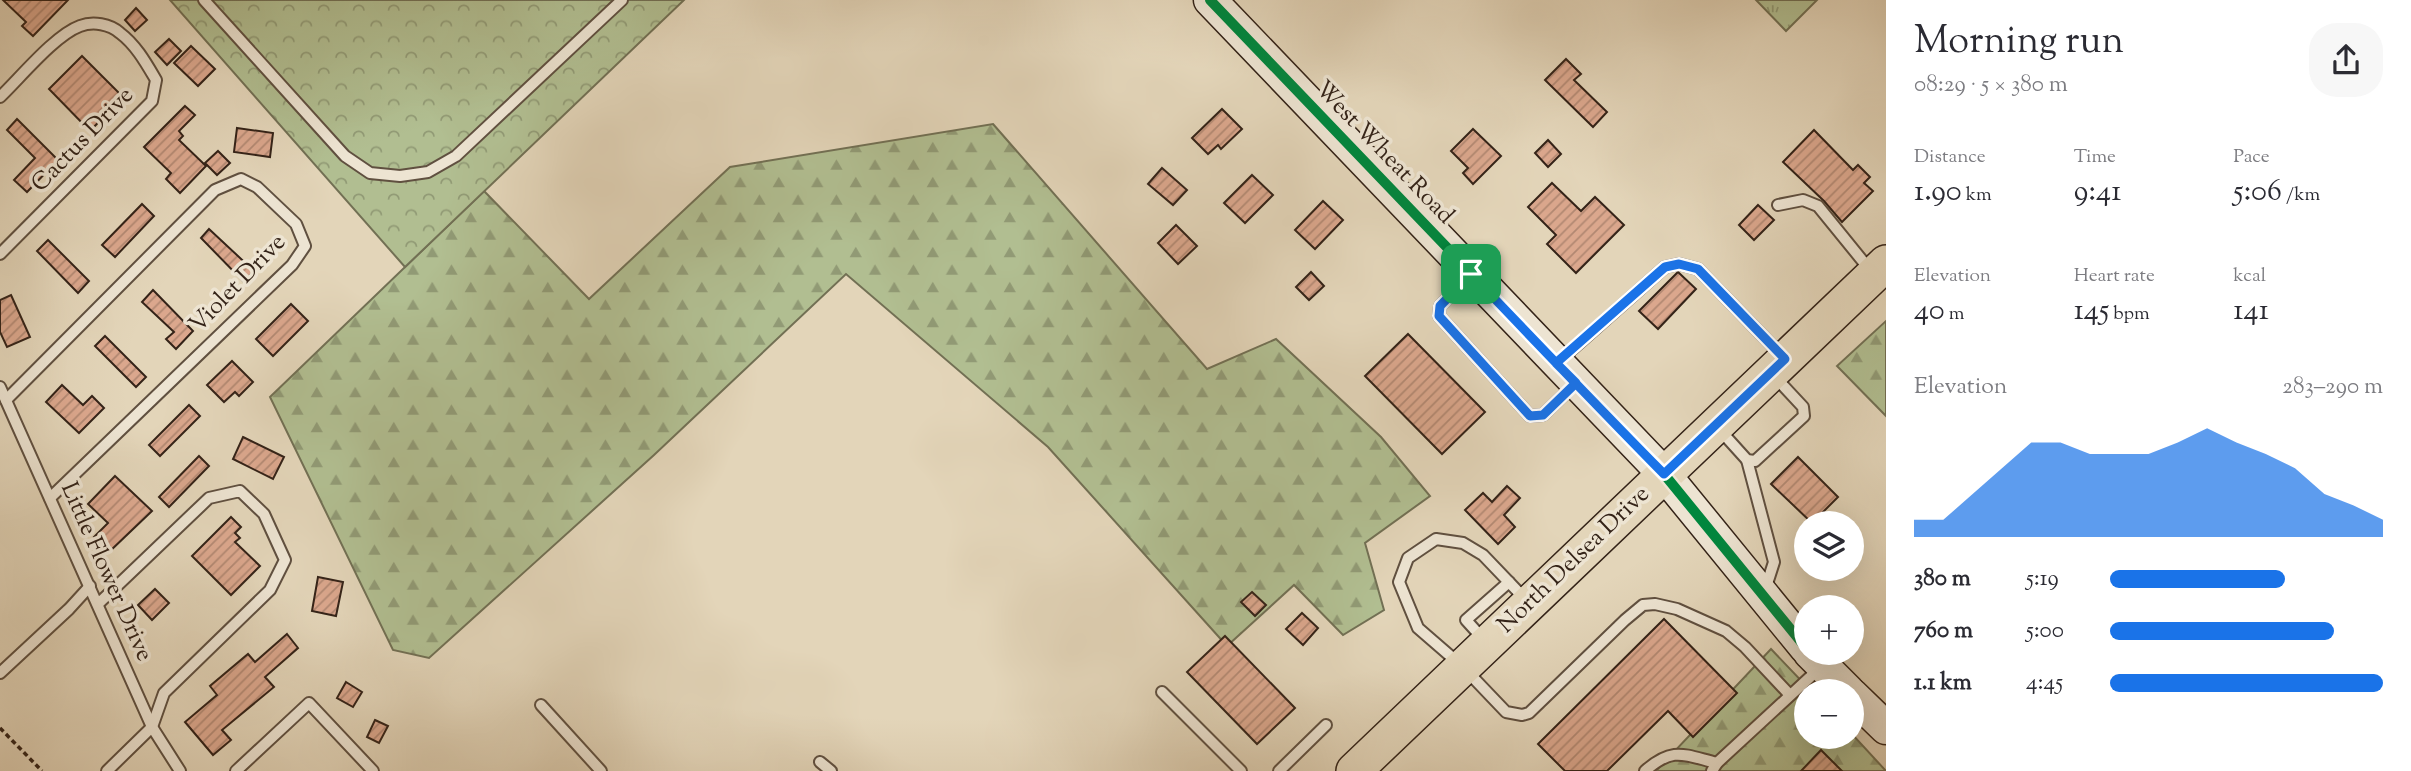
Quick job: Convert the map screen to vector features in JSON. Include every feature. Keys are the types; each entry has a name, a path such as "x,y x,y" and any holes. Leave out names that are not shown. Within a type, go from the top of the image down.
{"main road":[{"name":"North Delsea Drive","path":"1354,771 1475,655 1519,593 1664,474 1880,269"}],"street":[{"name":"West Wheat Road","path":"1210,0 1664,474 1794,634"},
{"name":"West Wheat Road","path":"1821,665 1836,679"},
{"name":"West Wheat Road","path":"1864,707 1886,728"}],"lane":[{"path":"204,0 345,156 370,173 400,176 428,172 456,156 622,0"},
{"name":"Cactus Drive","path":"0,97 62,37 81,25 100,23 119,32 142,56 156,80 152,101 0,254"},
{"name":"Violet Drive","path":"6,400 215,190 241,179 257,187 296,224 305,246 292,264 50,498"},
{"path":"1778,205 1803,200 1818,206 1880,269"},
{"path":"1471,274 1440,306 1439,316 1530,416 1543,415 1566,373 1665,267 1679,264 1698,269 1778,366 1803,407 1804,416 1755,461 1747,460"},
{"name":"Little Flower Drive","path":"0,387 152,727 180,771"},
{"path":"1715,426 1747,460 1774,562 1763,596"},
{"path":"99,604 209,498 240,491 264,514 285,560 270,590 164,693 152,727 107,771"},
{"path":"1519,593 1483,555 1463,543 1436,539 1408,558 1399,582 1418,628 1475,655 1506,712 1522,715 1529,713 1625,620 1643,605 1655,604 1677,608 1726,631 1745,647 1789,694"},
{"path":"2,668 69,609 90,586"},
{"path":"1645,771 1663,757 1676,754 1714,767 1789,694 1807,665"},
{"path":"1162,692 1235,769"},
{"path":"236,771 309,703 373,771"},
{"path":"541,705 601,771"},
{"path":"1279,771 1326,725"},
{"path":"820,762 831,771"}],"path":[{"path":"0,728 42,771"}],"green space":[{"path":"170,0 684,0 405,267"},
{"path":"1756,0 1817,0 1786,31"},
{"path":"993,124 1207,369 1276,339 1381,437 1430,496 1365,543 1384,610 1343,635 1294,585 1227,646 1048,447 846,274 654,455 429,658 393,650 270,397 484,191 589,299 730,167"},
{"path":"1886,321 1886,416 1837,366"},
{"path":"1771,649 1800,679 1794,679 1794,749 1864,747 1886,771 1656,771"}],"building":[{"path":"3,0 68,0 33,36 22,26 26,22"},
{"path":"136,8 147,20 135,31 125,20"},
{"path":"169,39 181,51 167,65 155,52"},
{"path":"191,46 215,69 198,86 174,63"},
{"path":"82,56 123,97 90,131 49,89"},
{"path":"1566,59 1581,74 1574,80 1607,112 1593,127 1545,80"},
{"path":"185,106 195,115 179,131 183,136 179,140 206,166 180,193 166,179 171,173 144,147"},
{"path":"1222,109 1242,129 1221,149 1218,145 1208,154 1192,138"},
{"path":"17,119 58,160 27,192 14,180 35,158 7,130"},
{"path":"237,128 273,133 270,157 234,152"},
{"path":"1473,129 1501,156 1473,184 1463,173 1468,168 1451,151"},
{"path":"1814,130 1853,170 1858,165 1870,177 1864,183 1873,191 1842,222 1783,162"},
{"path":"1548,140 1561,154 1548,167 1535,153"},
{"path":"218,151 230,163 217,175 205,163"},
{"path":"1162,168 1187,190 1173,205 1148,184"},
{"path":"1252,175 1273,195 1245,223 1224,203"},
{"path":"1552,183 1581,211 1595,197 1624,225 1576,273 1547,244 1556,235 1528,207"},
{"path":"1323,201 1343,220 1315,249 1295,230"},
{"path":"142,204 154,216 115,257 102,245"},
{"path":"1758,205 1774,220 1754,240 1739,225"},
{"path":"1176,225 1197,246 1178,264 1158,243"},
{"path":"209,229 254,271 244,282 201,238"},
{"path":"48,240 89,281 78,293 37,251"},
{"path":"1311,272 1324,286 1309,300 1296,287"},
{"path":"1678,272 1696,289 1658,329 1639,311"},
{"path":"153,290 193,331 176,349 166,339 174,332 142,302"},
{"path":"11,295 30,337 7,347 0,332 0,300"},
{"path":"291,304 308,321 273,356 256,339"},
{"path":"1408,334 1485,412 1442,454 1365,376"},
{"path":"105,336 146,377 136,387 95,346"},
{"path":"232,361 253,382 239,396 235,392 224,402 207,385"},
{"path":"62,385 83,405 92,396 104,408 79,433 46,402"},
{"path":"189,405 200,416 160,456 149,445"},
{"path":"243,437 284,457 273,479 233,459"},
{"path":"199,456 209,466 169,507 159,497"},
{"path":"1798,457 1838,497 1824,511 1799,511 1771,484"},
{"path":"115,476 152,511 109,552 94,537 108,523 88,504"},
{"path":"1507,486 1520,498 1504,515 1515,527 1498,544 1465,510 1483,493 1492,502"},
{"path":"231,517 241,527 235,533 240,538 235,542 260,566 231,595 192,556"},
{"path":"318,577 343,582 336,616 312,611"},
{"path":"155,589 169,603 152,620 138,605"},
{"path":"1252,592 1266,605 1255,616 1241,602"},
{"path":"1302,613 1318,628 1303,645 1286,629"},
{"path":"1664,619 1737,693 1693,737 1668,711 1607,771 1565,771 1538,744"},
{"path":"287,634 298,648 265,677 274,687 222,730 231,740 213,755 185,722 217,695 210,686 248,654 255,662"},
{"path":"1225,636 1295,708 1257,744 1187,672"},
{"path":"346,682 362,692 353,707 337,698"},
{"path":"375,720 388,726 379,743 367,737"},
{"path":"1821,750 1842,771 1801,771"}],"cycle path":[{"path":"1210,0 1664,474 1794,633"}],"route":[{"path":"1471,274 1440,306 1439,316 1530,416 1543,415 1576,383 1556,363 1665,267 1679,264 1698,269 1785,359 1664,474 1576,383 1556,363 1471,274"}]}
